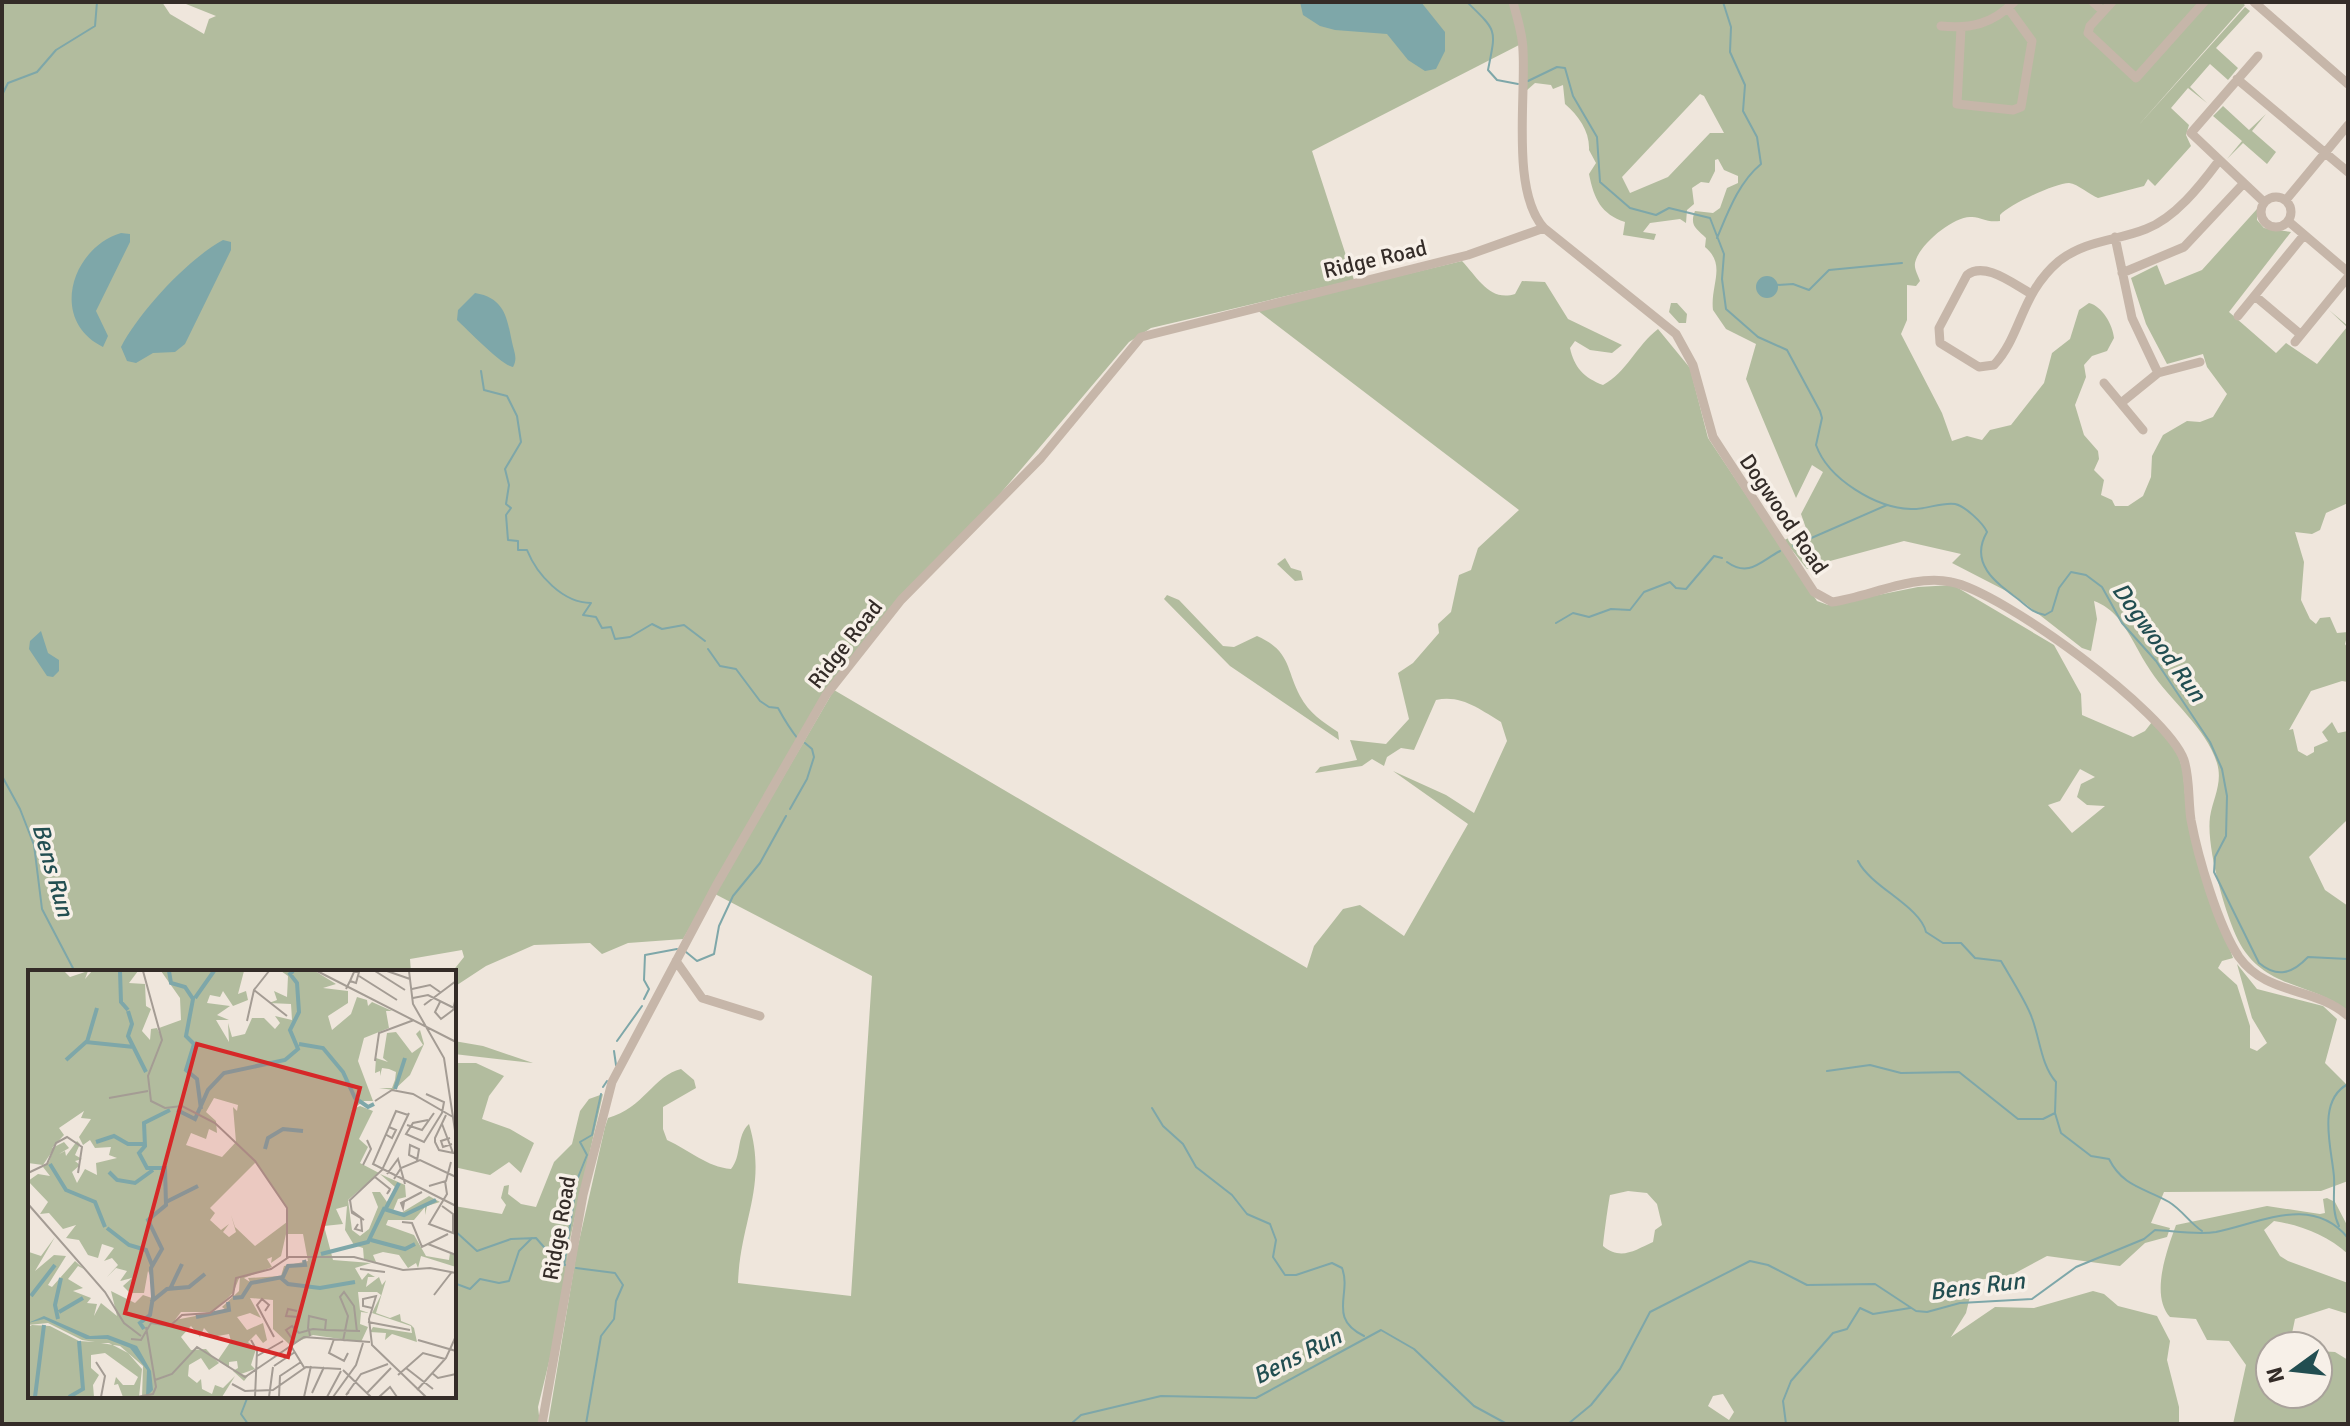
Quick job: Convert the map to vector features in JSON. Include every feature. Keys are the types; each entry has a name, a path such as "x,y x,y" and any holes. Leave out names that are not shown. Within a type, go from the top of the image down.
{"street":[{"name":"Dogwood Road","path":"1513,2 1523,44 1529,199 1534,215 1544,228 1676,334 1693,365 1713,437 1820,597 1840,601 1929,582 1963,585 2063,643 2163,729 2183,759 2194,831 2221,921 2238,955 2268,984 2330,1002 2348,1016"},
{"path":"2093,2 2103,11"},
{"path":"2112,2 2088,33 2136,78 2204,2"},
{"path":"2256,3 2348,84"},
{"path":"1941,26 1961,28 1988,21 2011,5 2032,41 2021,107 2013,110 1957,104 1961,28"},
{"path":"2258,56 2191,133 2218,162 2264,202"},
{"path":"2237,79 2348,172"},
{"path":"2286,200 2348,125"},
{"path":"2030,293 1985,270 1973,270 1939,328 1940,343 1979,367 1994,365 2030,293 2063,258 2083,246 2147,229 2166,218 2218,162"},
{"path":"2122,273 2184,247 2243,184"},
{"path":"2264,202 2272,197 2286,200"},
{"path":"2264,202 2262,217 2269,225 2279,226 2288,221 2291,213 2286,200"},
{"path":"2255,296 2298,338 2348,275 2288,221"},
{"name":"Ridge Road","path":"542,1424 569,1266 607,1095 676,961 826,695 901,600 1041,458 1135,341 1159,330 1468,255 1544,228"},
{"path":"2238,316 2304,235"},
{"path":"2115,237 2132,318 2158,373"},
{"path":"2121,403 2158,373 2200,362"},
{"path":"2104,383 2143,430"},
{"path":"676,961 702,998 760,1016"}],"green space":[{"path":"2,2 162,2 170,14 204,34 209,19 216,16 181,2 1510,2 1521,44 1312,151 1354,280 1151,328 1129,342 1000,494 831,683 683,939 628,943 602,954 590,943 534,945 486,966 456,986 454,970 464,957 462,950 410,959 411,970 28,970 28,1398 456,1398 456,1206 502,1214 506,1205 501,1198 504,1186 509,1185 508,1194 521,1204 536,1207 554,1162 572,1144 580,1111 589,1099 603,1094 570,1239 558,1325 538,1407 540,1424 2,1424"},
{"path":"1516,2 2241,2 2245,5 2137,127 2245,7 2250,11 2216,48 2238,68 2228,80 2210,64 2190,87 2207,103 2188,88 2171,108 2189,125 2186,135 2191,146 2155,186 2148,179 2144,186 2098,198 2073,184 2062,184 2013,206 2000,215 2000,221 1970,217 1945,227 1917,256 1915,265 1920,281 1916,286 1907,285 1907,320 1901,334 1942,413 1952,441 1967,436 1982,440 1990,430 2011,425 2044,383 2052,353 2070,339 2079,310 2089,303 2098,308 2109,322 2114,338 2107,351 2092,356 2084,365 2086,377 2075,405 2084,435 2098,451 2099,459 2094,470 2104,480 2101,495 2112,500 2115,506 2128,506 2143,496 2151,477 2152,456 2163,435 2187,421 2200,422 2213,417 2227,394 2207,367 2203,354 2167,364 2146,324 2131,278 2157,265 2165,285 2202,270 2257,209 2257,220 2264,228 2291,232 2229,312 2276,353 2286,343 2317,364 2347,327 2329,310 2348,326 2348,503 2326,513 2320,530 2312,534 2295,532 2304,562 2301,600 2310,619 2316,624 2320,618 2330,617 2337,633 2348,632 2345,644 2348,649 2348,682 2311,691 2289,730 2293,729 2298,751 2307,756 2314,752 2314,747 2328,741 2322,732 2332,722 2338,733 2348,731 2346,821 2309,857 2325,890 2348,906 2348,1012 2334,1002 2261,968 2238,940 2222,897 2211,845 2210,817 2219,770 2212,750 2158,681 2123,624 2110,610 2094,601 2097,619 2091,651 2082,648 2014,595 1952,563 1961,554 1904,541 1830,561 1816,569 1807,569 1784,540 1807,531 1801,514 1823,472 1812,465 1796,498 1746,379 1756,344 1726,329 1713,310 1715,261 1705,247 1706,238 1693,224 1695,211 1713,213 1720,208 1727,188 1738,183 1738,176 1724,170 1718,159 1715,160 1715,171 1709,183 1701,182 1692,188 1694,204 1687,210 1686,223 1680,219 1650,223 1643,232 1656,234 1654,240 1623,235 1625,222 1604,210 1593,191 1589,174 1596,163 1589,150 1583,125 1565,104 1563,85 1553,89 1551,85 1535,83 1526,91","holes":["1700,94 1724,133 1710,133 1668,177 1630,193 1622,177"]},
{"path":"2223,106 2249,130 2266,114 2252,131 2276,152 2267,164 2243,143 2227,159 2242,141 2213,116"},
{"path":"1462,261 1485,287 1498,295 1515,294 1522,281 1545,282 1568,319 1622,345 1612,353 1590,350 1575,341 1570,348 1581,371 1603,385 1658,329 1690,368 1708,438 1817,601 1828,605 1918,587 1953,585 2054,645 2081,694 2082,715 2133,737 2145,731 2152,722 2177,751 2183,771 2187,818 2233,958 2222,961 2218,968 2237,985 2250,1026 2250,1048 2257,1051 2267,1043 2252,1018 2237,964 2257,989 2323,1006 2337,1019 2325,1063 2348,1086 2348,1181 2321,1191 2164,1192 2151,1223 2170,1228 2167,1237 2145,1243 2120,1266 2047,1256 2008,1277 1974,1280 1966,1313 1951,1337 1995,1307 2034,1308 2093,1291 2104,1294 2118,1306 2157,1316 2170,1341 2167,1360 2179,1407 2179,1424 548,1424 577,1250 608,1118 631,1107 672,1072 681,1069 694,1080 696,1088 663,1107 663,1129 667,1140 706,1162 731,1169 737,1158 742,1134 749,1124 756,1167 738,1283 851,1296 872,976 715,894 834,690 1307,968 1314,946 1343,909 1360,905 1404,936 1468,824 1393,771 1446,795 1474,813 1507,741 1501,722 1462,701 1436,700 1414,750 1401,748 1387,757 1384,766 1372,759 1362,766 1315,773 1320,767 1357,760 1350,740 1386,744 1409,719 1398,673 1413,663 1439,633 1438,624 1451,612 1459,575 1471,570 1478,548 1519,510 1257,310","holes":["2080,769 2095,777 2081,784 2077,797 2087,805 2105,806 2072,833 2048,805 2060,801","1628,1191 1647,1193 1657,1204 1662,1225 1655,1230 1653,1242 1622,1253 1603,1246 1610,1195","1723,1394 1734,1412 1729,1420 1708,1406 1713,1396"]},
{"path":"1671,303 1677,303 1687,314 1686,323 1679,323 1669,312"},
{"path":"1285,558 1291,568 1301,571 1303,580 1295,581 1277,564"},
{"path":"1167,595 1179,600 1223,646 1234,647 1257,636 1276,648 1286,662 1304,702 1317,717 1338,732 1339,740 1230,666 1164,599"},
{"path":"456,1041 483,1046 533,1063 456,1054"},
{"path":"456,1063 476,1063 504,1076 489,1096 482,1119 510,1129 534,1143 521,1173 509,1162 490,1175 456,1167"},
{"path":"2323,1199 2335,1202 2348,1227 2348,1254 2322,1236 2294,1225 2274,1221 2264,1230 2280,1256 2348,1283 2348,1314 2329,1308 2295,1319 2293,1330 2254,1330 2254,1410 2334,1410 2335,1352 2348,1360 2348,1424 2233,1424 2246,1365 2229,1341 2207,1340 2196,1319 2170,1317 2164,1308 2162,1272 2176,1225 2267,1206 2320,1214 2325,1213"}],"water":[{"path":"1300,2 1421,2 1445,32 1445,51 1436,69 1425,71 1408,60 1387,34 1320,26 1303,15"},
{"path":"121,233 130,234 130,242 96,311 108,336 103,347 86,335 76,320 72,303 73,286 79,269 90,253 104,241"},
{"path":"223,240 231,242 231,250 185,344 175,352 153,353 136,363 127,361 121,347 140,318 180,273"},
{"path":"1767,276 1775,279 1778,287 1775,295 1767,298 1759,295 1756,287 1759,279"},
{"path":"475,293 493,299 503,310 515,355 513,367 493,354 457,320 458,310"},
{"path":"41,631 48,653 59,660 59,671 53,677 47,676 29,649 30,641"}],"waterway":[{"path":"2,95 8,83 37,72 56,50 95,26 97,2"},
{"name":"Dogwood Run","path":"1467,2 1492,32 1488,70 1497,80 1518,84"},
{"path":"1717,238 1740,188 1761,164 1757,137 1743,111 1745,85 1730,52 1731,27 1723,2"},
{"name":"Dogwood Run","path":"1528,81 1557,67 1565,68 1573,96 1597,137 1600,182 1630,208 1656,215 1669,208 1710,218 1724,254 1722,279 1726,309 1758,337 1787,350 1820,411 1822,418 1816,445 1842,480 1869,497 1897,507 1916,509 1955,504 1964,508 1987,532 1981,553 1987,571 2001,586 2037,613 2045,615 2052,611 2059,588 2071,572 2086,575 2102,587 2122,623 2156,661 2210,742 2222,769 2227,796 2226,836 2215,857 2214,872 2259,963 2272,971 2284,972 2308,957 2348,959"},
{"path":"1776,285 1793,284 1809,290 1829,270 1902,263"},
{"path":"481,371 484,390 507,396 517,416 521,442 505,469 509,485 506,504 511,508 506,515 508,540 518,541 518,550 527,550 544,578 561,593 591,603 583,615 596,617 602,628 611,627 615,639 630,637 652,624 662,629 684,625 705,641"},
{"path":"1793,546 1887,505"},
{"path":"1727,562 1735,567 1748,568 1780,551"},
{"path":"1556,623 1573,613 1589,617 1611,609 1630,610 1644,592 1670,582 1676,588 1686,589 1714,556 1722,558"},
{"path":"708,649 720,666 736,669 760,701 778,708 798,739"},
{"path":"790,809 807,779 814,757 812,749 805,743"},
{"name":"Bens Run","path":"2,776 20,809 34,845 42,909 74,970"},
{"path":"686,952 697,961 714,954 719,926 733,896 760,863 786,816"},
{"path":"1858,861 1873,879 1915,914 1926,932 1943,943 1961,943 1975,958 2001,961 2030,1012 2044,1060 2056,1082 2055,1113 2061,1133 2091,1156 2109,1159 2121,1176 2169,1202 2202,1231"},
{"path":"644,999 649,989 644,980 645,955 677,949"},
{"path":"617,1041 642,1006"},
{"path":"614,1051 616,1065"},
{"path":"1827,1071 1870,1065 1901,1073 1959,1072 2018,1119 2043,1119 2055,1113"},
{"path":"603,1087 607,1081"},
{"name":"Dogwood Run","path":"2339,1226 2334,1208 2328,1126 2332,1102 2348,1084"},
{"path":"564,1265 577,1180 587,1155 580,1142 592,1135 601,1094"},
{"path":"1152,1108 1163,1126 1183,1144 1196,1167 1232,1195 1247,1214 1270,1224 1276,1240 1273,1257 1285,1275 1296,1275 1332,1263 1342,1268 1343,1313 1353,1329 1364,1336"},
{"name":"Bens Run","path":"1568,1424 1591,1405 1620,1369 1650,1312 1750,1261 1768,1265 1807,1285 1875,1284 1916,1311 1927,1312 1960,1303 2032,1299 2076,1267 2144,1239 2155,1230 2209,1233 2268,1218 2302,1214 2319,1217 2348,1238"},
{"name":"Bens Run","path":"456,1232 477,1251 511,1239 536,1238 558,1263 566,1265"},
{"path":"456,1284 470,1289 480,1279 499,1283 509,1281 519,1251 532,1238"},
{"name":"Bens Run","path":"576,1268 615,1273 623,1285 616,1301 614,1319 601,1336 586,1424"},
{"path":"1786,1424 1783,1401 1791,1381 1833,1333 1847,1329 1860,1308 1873,1314 1910,1308"},
{"name":"Bens Run","path":"1071,1424 1081,1415 1161,1396 1256,1398 1381,1330 1414,1349 1474,1406 1507,1424"},
{"path":"247,1398 241,1414 248,1424"}]}
